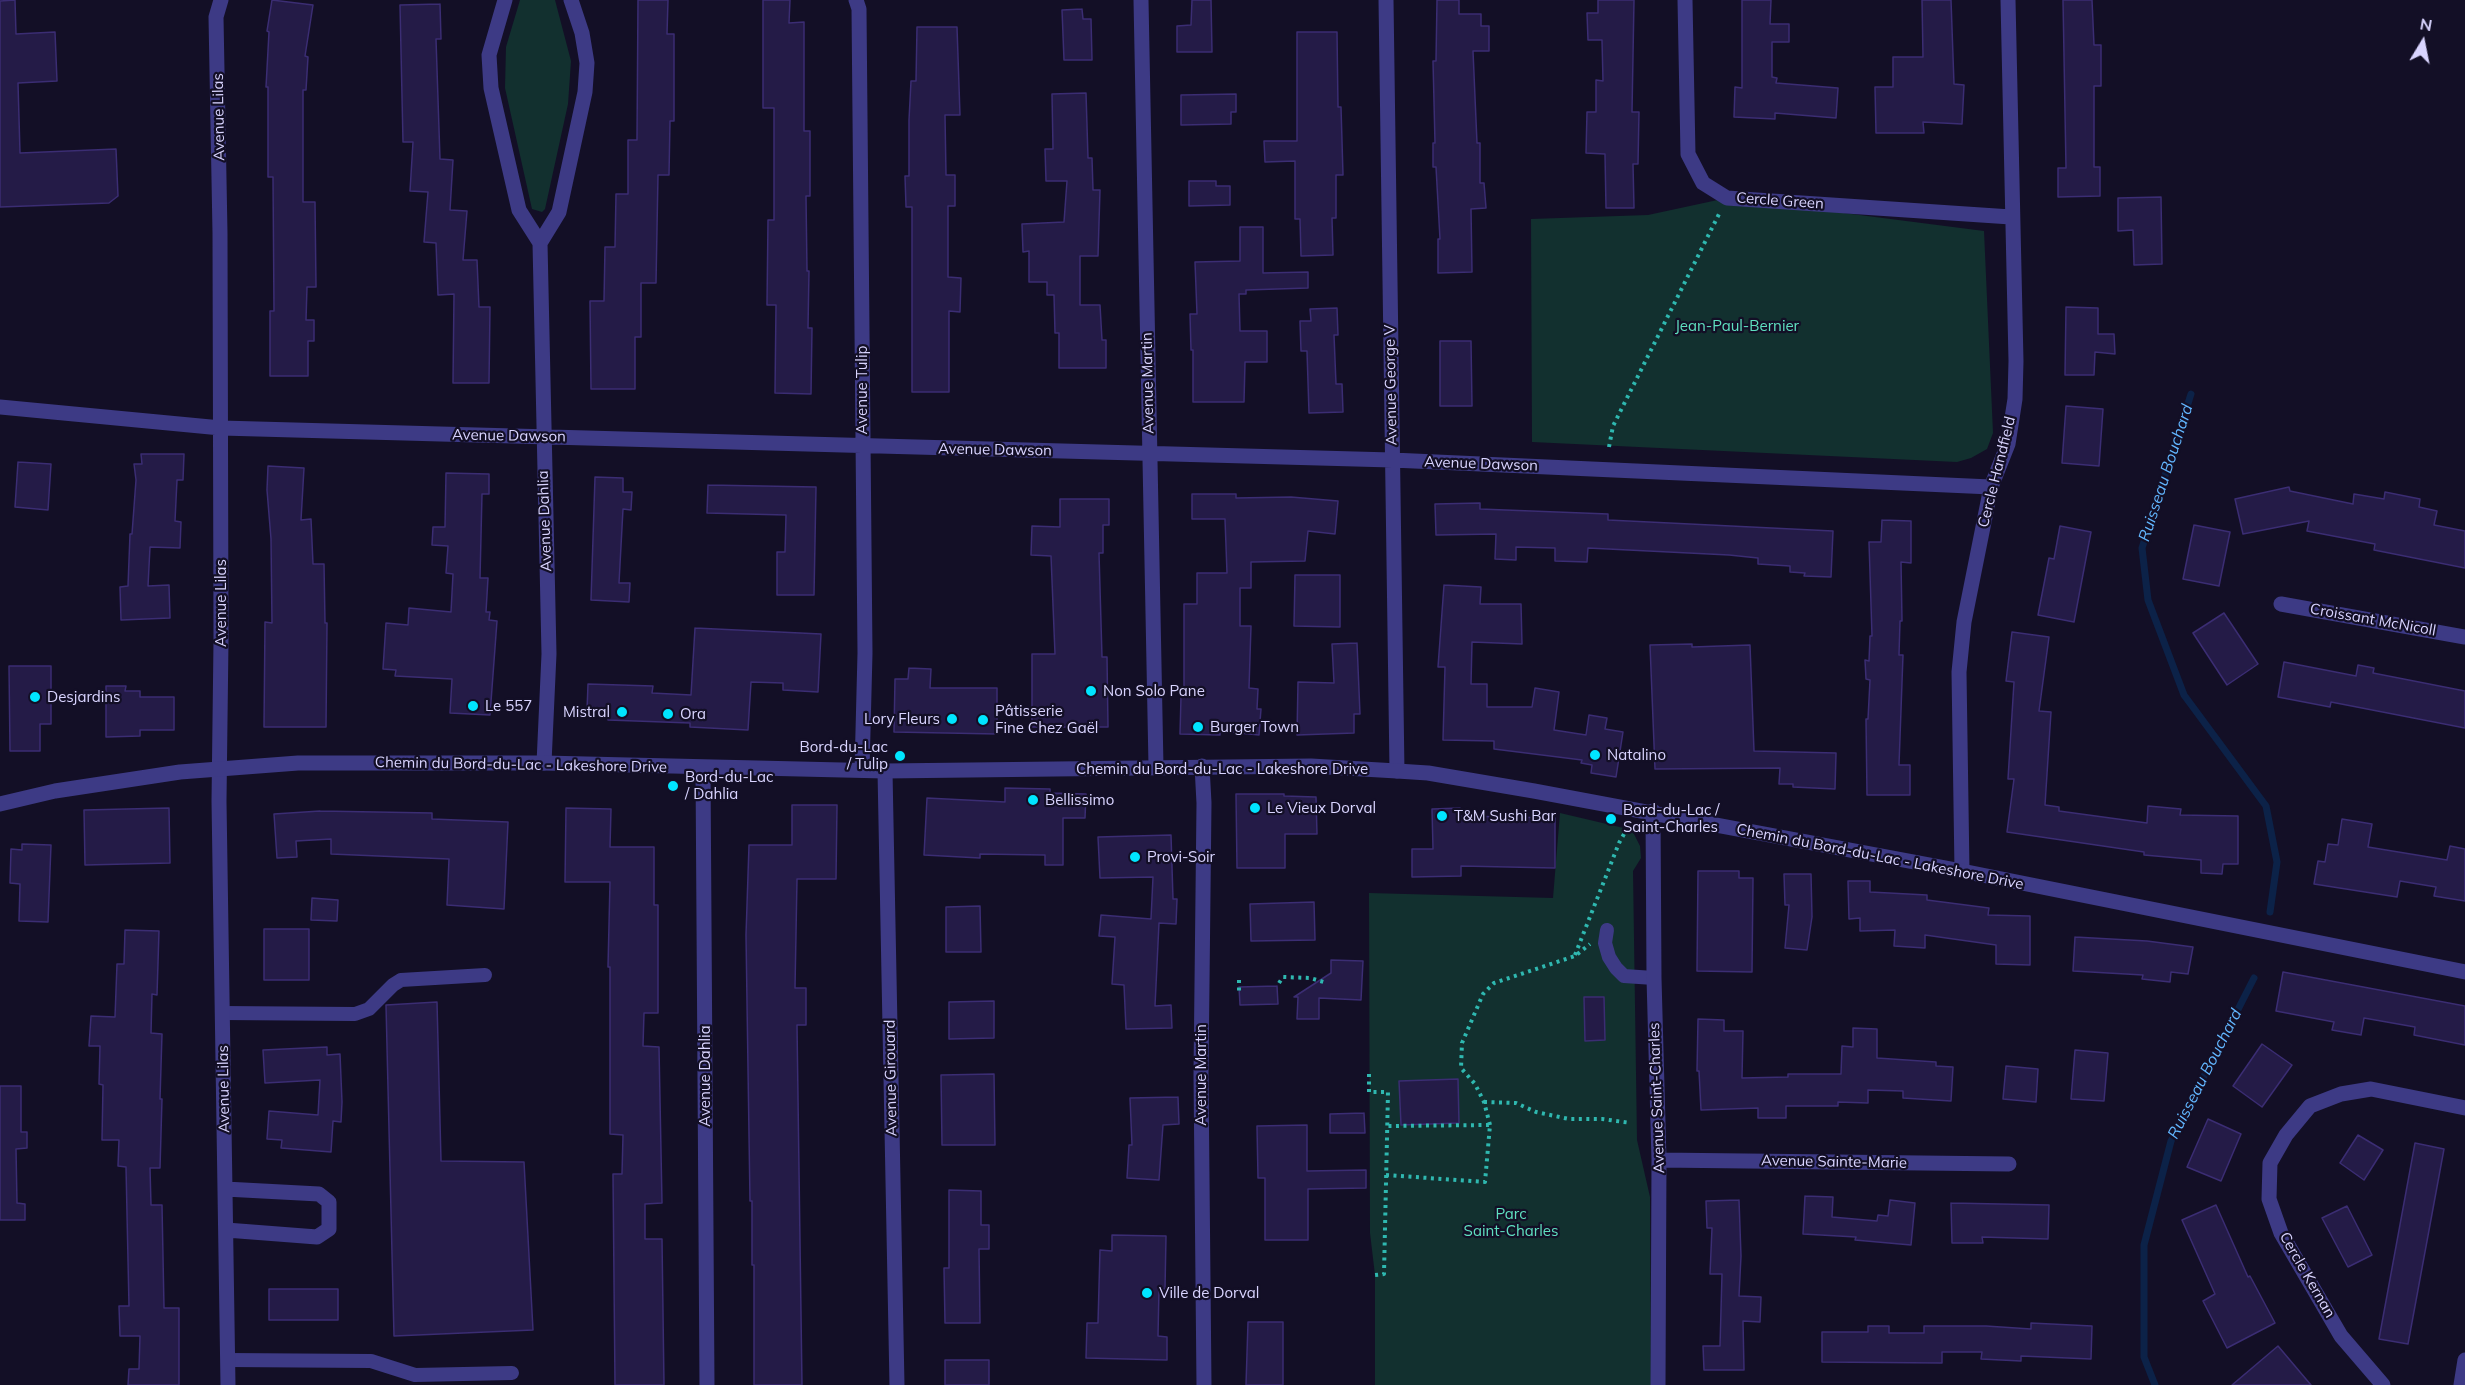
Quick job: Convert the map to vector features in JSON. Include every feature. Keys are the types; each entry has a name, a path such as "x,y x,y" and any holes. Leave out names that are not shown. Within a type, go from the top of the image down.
{"street":[{"name":"Avenue Lilas","path":"207,0 216,17"},
{"name":"Avenue Lilas","path":"220,0 216,17 221,428 219,801 228,1385"},
{"path":"505,0 489,55 490,88 519,210 540,243 560,212 585,92 587,63 582,33 571,0"},
{"name":"Avenue Martin","path":"1141,0 1156,766"},
{"name":"Avenue George V","path":"1386,0 1397,771"},
{"name":"Cercle Green","path":"1685,0 1688,154 1703,183 1727,198 2011,217"},
{"name":"Cercle Handfield","path":"1962,871 1959,672 1964,622 1991,487 2008,444 2015,399 2008,0"},
{"name":"Avenue Tulip","path":"860,3 865,653 861,770"},
{"name":"Avenue Dahlia","path":"540,243 549,654 544,763"},
{"name":"Avenue Dawson","path":"0,407 221,428 1392,460 1991,487"},
{"name":"Croissant McNicoll","path":"2281,604 2465,637"},
{"name":"Chemin du Bord-du-Lac - Lakeshore Drive","path":"0,804 64,790 180,772 310,763 544,763 885,771 1156,766 1311,766 1397,771 1436,774 1522,789 1962,871 2465,972"},
{"name":"Avenue Martin","path":"1202,766 1204,803 1201,1074 1204,1385"},
{"name":"Avenue Dahlia","path":"703,768 707,1385"},
{"name":"Avenue Girouard","path":"885,771 897,1385"},
{"name":"Avenue Saint-Charles","path":"1653,813 1654,978 1659,1160 1658,1385"},
{"name":"Cercle Kernan","path":"2383,1385 2342,1336 2281,1233 2269,1199 2270,1163 2286,1135 2310,1106 2341,1094 2371,1089 2465,1108"},
{"name":"Avenue Sainte-Marie","path":"1659,1160 2009,1164"},
{"path":"225,1189 319,1194 329,1202 329,1228 317,1237 226,1230"},
{"path":"2461,1385 2465,1360"}],"lane":[{"path":"1606,930 1605,943 1609,957 1624,976 1654,978"},
{"path":"222,1013 355,1014 369,1009 401,980 485,975"},
{"path":"228,1360 371,1361 415,1375 512,1373"}],"path":[{"path":"1609,447 1613,426 1727,198"},
{"path":"1386,1174 1485,1182 1490,1125 1484,1102 1475,1084 1461,1068 1462,1043 1484,994 1494,983 1575,956 1619,843 1628,827"},
{"path":"1279,983 1282,977 1310,978 1327,983"},
{"path":"1239,980 1239,994"},
{"path":"1369,1074 1369,1092 1388,1092 1384,1274 1375,1275"},
{"path":"1484,1102 1516,1103 1536,1112 1569,1119 1602,1119 1631,1123"},
{"path":"1387,1126 1490,1125"}],"green space":[{"path":"520,0 555,0 571,61 568,104 545,209 542,212 532,209 505,88 506,47"},
{"name":"Jean-Paul-Bernier","path":"1727,198 1984,231 1993,433 1987,449 1971,458 1957,462 1532,442 1531,219 1648,215"},
{"name":"Parc Saint-Charles","path":"1560,813 1628,829 1634,834 1640,846 1641,858 1633,871 1637,1140 1650,1197 1651,1385 1375,1385 1375,1275 1370,1233 1369,893 1553,898"}],"building":[{"path":"15,0 16,34 55,32 57,81 18,83 20,153 116,149 118,196 109,203 0,207 0,1"},
{"path":"272,0 313,5 305,56 308,57 306,90 303,90 303,202 315,202 316,287 307,287 306,320 314,320 314,341 308,341 308,376 270,376 270,311 274,311 273,177 268,177 268,87 266,87 269,32 267,31"},
{"path":"638,0 668,0 667,34 674,34 674,121 670,121 669,175 658,175 656,283 641,283 641,337 635,337 635,389 591,389 590,301 604,301 605,247 615,247 616,194 628,194 628,140 637,140"},
{"path":"763,0 790,0 789,23 804,22 804,131 810,131 810,196 806,196 807,271 809,271 808,328 812,328 811,394 775,393 776,305 767,305 768,220 774,220 774,108 763,108"},
{"path":"1192,0 1211,0 1212,52 1177,52 1177,26 1191,25"},
{"path":"1437,0 1459,0 1459,14 1481,14 1481,26 1489,26 1489,51 1473,51 1477,143 1480,143 1480,183 1484,183 1486,208 1471,209 1472,272 1438,273 1438,239 1440,239 1436,167 1433,167 1433,143 1435,143 1433,61 1436,61"},
{"path":"1598,0 1634,0 1632,112 1639,112 1638,164 1633,164 1634,208 1606,208 1605,154 1586,153 1587,112 1596,112 1596,80 1603,81 1602,40 1588,40 1587,13 1598,13"},
{"path":"1742,0 1771,0 1770,24 1789,24 1789,42 1772,42 1772,77 1777,78 1776,83 1838,88 1836,118 1775,113 1775,119 1734,117 1735,87 1742,88"},
{"path":"1922,0 1951,0 1954,84 1964,85 1962,124 1923,122 1924,133 1876,133 1875,87 1893,87 1893,57 1923,57"},
{"path":"2063,0 2092,0 2094,45 2101,45 2101,86 2094,86 2094,167 2100,167 2100,196 2058,197 2058,168 2066,168"},
{"path":"440,4 441,39 436,39 440,159 453,160 450,210 467,211 463,260 477,260 479,307 490,307 489,383 453,383 454,294 438,295 436,243 424,242 428,192 410,191 413,142 403,142 400,5"},
{"path":"1082,9 1083,19 1091,19 1092,60 1064,60 1062,10"},
{"path":"917,27 957,27 960,115 945,115 946,175 955,175 955,206 948,206 948,277 961,278 960,312 949,311 949,392 912,392 912,207 906,207 905,176 909,176 911,81 916,81"},
{"path":"1297,32 1337,32 1338,107 1341,107 1343,175 1336,175 1336,218 1332,218 1333,255 1301,256 1300,219 1295,219 1295,161 1265,162 1264,141 1297,141"},
{"path":"1086,93 1088,158 1092,158 1093,190 1100,190 1098,256 1080,256 1080,305 1100,305 1102,340 1106,340 1106,368 1059,368 1059,333 1055,333 1054,295 1047,295 1047,282 1029,282 1029,251 1023,252 1022,224 1064,222 1067,181 1046,181 1045,149 1053,149 1052,94"},
{"path":"1236,94 1236,112 1231,112 1231,124 1181,125 1181,95"},
{"path":"1189,181 1216,181 1216,186 1230,186 1230,205 1189,206"},
{"path":"2161,197 2162,264 2134,265 2133,230 2118,231 2118,198"},
{"path":"1240,227 1263,227 1263,273 1308,272 1308,288 1246,290 1246,294 1239,294 1240,331 1267,331 1267,362 1245,362 1244,402 1193,402 1190,314 1197,314 1195,262 1240,261"},
{"path":"2066,307 2098,308 2098,334 2114,334 2115,354 2095,352 2094,375 2065,375"},
{"path":"1337,308 1338,335 1334,335 1336,384 1342,384 1343,412 1309,413 1307,351 1301,351 1300,321 1311,321 1310,309"},
{"path":"1440,341 1471,341 1472,406 1440,406"},
{"path":"2066,406 2103,409 2099,466 2062,463"},
{"path":"141,454 184,454 183,480 177,480 175,521 181,522 180,548 150,547 148,586 169,585 170,618 121,620 120,587 128,586 130,534 132,534 136,480 134,464 142,464"},
{"path":"18,462 51,464 48,510 15,507"},
{"path":"268,466 304,468 301,520 311,519 313,564 324,564 325,623 327,623 326,727 264,727 265,622 272,623"},
{"path":"446,473 489,474 489,494 482,494 480,578 488,578 486,612 490,612 489,620 497,621 490,715 450,713 452,679 395,676 396,670 383,669 386,623 408,625 409,608 451,612 453,574 446,573 448,546 432,545 433,527 445,527"},
{"path":"595,477 623,478 623,492 632,492 631,510 623,509 619,583 630,583 629,602 591,600"},
{"path":"708,485 816,487 814,595 777,595 777,552 785,552 786,515 707,513"},
{"path":"2289,487 2290,491 2353,504 2354,494 2384,499 2385,492 2420,499 2419,507 2437,511 2434,525 2465,531 2465,568 2374,550 2375,544 2307,531 2309,521 2243,534 2235,499"},
{"path":"1192,494 1236,494 1236,498 1291,497 1338,501 1335,534 1308,531 1305,561 1251,562 1251,588 1240,588 1240,626 1251,626 1249,688 1258,689 1257,709 1261,709 1259,735 1220,731 1220,735 1180,734 1181,697 1184,697 1184,604 1197,604 1197,573 1227,573 1225,519 1192,519"},
{"path":"1060,499 1109,499 1109,525 1103,525 1103,553 1099,553 1102,657 1107,657 1108,727 1032,727 1032,654 1055,654 1051,556 1031,555 1032,526 1060,527"},
{"path":"1480,503 1480,509 1608,514 1608,520 1833,531 1831,577 1804,576 1805,573 1790,572 1790,566 1758,564 1758,558 1729,555 1588,548 1587,562 1555,561 1555,548 1516,547 1516,560 1495,559 1496,534 1436,535 1435,504"},
{"path":"1882,520 1911,521 1911,563 1901,562 1902,621 1900,621 1899,655 1903,655 1899,765 1910,765 1910,795 1867,795 1866,719 1868,719 1870,680 1866,679 1865,660 1869,661 1870,636 1872,636 1869,542 1881,542"},
{"path":"2194,525 2230,532 2219,586 2183,579"},
{"path":"2060,526 2091,532 2074,622 2038,615 2049,558 2054,559"},
{"path":"1295,575 1340,575 1340,627 1294,626"},
{"path":"1444,585 1481,587 1480,604 1521,604 1522,644 1472,642 1471,684 1487,684 1487,707 1532,707 1535,688 1559,692 1554,730 1586,735 1589,715 1607,718 1605,729 1623,732 1616,777 1591,773 1592,765 1581,763 1582,760 1494,749 1494,741 1443,740 1445,667 1438,667"},
{"path":"2224,613 2258,664 2227,685 2193,633"},
{"path":"695,628 821,634 818,692 783,690 783,683 751,682 748,730 690,727 690,723 608,720 609,711 587,711 588,684 653,686 652,693 691,695"},
{"path":"2012,632 2049,637 2039,711 2051,712 2045,805 2059,807 2059,811 2147,823 2148,806 2181,809 2180,815 2238,816 2238,864 2223,864 2222,874 2201,873 2201,860 2144,855 2144,852 2007,832 2014,779 2008,779 2014,682 2006,681"},
{"path":"1357,643 1360,714 1354,714 1354,733 1297,735 1298,682 1334,683 1332,644"},
{"path":"1692,644 1692,647 1750,645 1754,751 1836,753 1835,789 1779,784 1780,768 1655,769 1650,645"},
{"path":"2284,662 2356,676 2358,665 2374,668 2373,673 2465,691 2465,728 2331,702 2330,707 2278,697"},
{"path":"9,666 51,666 51,724 40,724 40,751 10,751"},
{"path":"909,668 931,669 930,688 997,688 997,734 894,732 895,679 908,679"},
{"path":"106,686 126,686 125,691 140,691 140,697 174,697 174,730 140,730 140,736 106,737"},
{"path":"1005,788 1050,789 1050,793 1086,794 1085,818 1063,818 1063,865 1045,865 1045,855 980,854 980,858 924,855 927,798 1005,802"},
{"path":"1236,794 1316,797 1317,834 1285,834 1285,868 1237,868"},
{"path":"792,805 837,805 836,879 797,879 795,988 806,988 806,1025 797,1025 802,1385 754,1385 754,1265 752,1265 752,1201 750,1201 746,935 749,845 792,845"},
{"path":"169,808 170,863 85,865 84,810"},
{"path":"566,808 611,809 610,847 654,847 654,905 658,905 658,1013 644,1013 643,1046 659,1047 662,1203 645,1204 645,1239 662,1239 664,1385 615,1385 613,1174 622,1174 623,1135 610,1134 610,967 608,967 610,882 565,882"},
{"path":"1460,808 1460,816 1555,818 1555,868 1461,866 1461,876 1412,877 1412,849 1433,849 1432,809"},
{"path":"320,811 432,813 432,819 508,822 504,909 447,905 449,859 331,854 331,839 296,841 297,857 277,858 274,814"},
{"path":"2342,819 2372,824 2368,847 2447,860 2450,846 2465,849 2465,901 2434,896 2436,887 2400,881 2397,897 2314,884 2318,861 2325,862 2328,844 2338,845"},
{"path":"1171,835 1173,899 1177,899 1176,924 1159,923 1155,1006 1171,1005 1172,1028 1126,1029 1124,985 1112,984 1115,937 1099,936 1101,915 1151,919 1153,877 1100,878 1098,837"},
{"path":"22,844 51,845 48,922 19,921 20,884 10,883 11,849 22,850"},
{"path":"1698,871 1739,871 1739,878 1753,878 1752,972 1697,971"},
{"path":"1784,874 1811,874 1812,917 1807,950 1785,948 1789,905 1785,905"},
{"path":"1848,881 1870,881 1870,892 1927,895 1927,900 1989,908 1988,915 2030,916 2030,965 1996,964 1996,945 1925,935 1925,948 1894,946 1895,930 1860,931 1860,918 1849,919"},
{"path":"312,898 338,900 337,921 311,920"},
{"path":"1314,902 1315,940 1251,941 1250,904"},
{"path":"980,906 981,952 946,952 946,907"},
{"path":"264,929 309,929 309,980 264,980"},
{"path":"125,930 159,931 157,995 152,994 151,1033 162,1034 160,1168 150,1168 151,1205 162,1205 164,1308 179,1308 179,1385 128,1385 129,1369 139,1369 140,1336 120,1336 119,1306 129,1306 126,1167 118,1166 119,1140 102,1140 103,1085 99,1084 100,1046 89,1046 91,1016 115,1017 117,964 124,964"},
{"path":"2075,937 2147,941 2193,947 2188,974 2171,972 2170,982 2142,979 2143,975 2073,971"},
{"path":"1331,960 1363,961 1361,1000 1319,998 1319,1019 1297,1019 1298,997 1294,997 1331,973"},
{"path":"2283,972 2465,1006 2465,1045 2414,1035 2415,1027 2364,1018 2361,1035 2332,1030 2334,1022 2276,1011"},
{"path":"1277,986 1278,1004 1240,1005 1239,987"},
{"path":"1584,997 1604,997 1605,1040 1585,1041"},
{"path":"994,1001 994,1038 949,1039 949,1002"},
{"path":"437,1002 441,1161 524,1162 533,1330 394,1336 386,1005"},
{"path":"1698,1019 1724,1020 1724,1031 1743,1031 1742,1078 1788,1077 1788,1074 1841,1074 1842,1046 1853,1047 1853,1028 1877,1029 1877,1058 1936,1062 1936,1066 1953,1067 1951,1101 1903,1098 1903,1091 1868,1090 1868,1103 1838,1102 1838,1106 1786,1106 1786,1118 1758,1118 1758,1108 1701,1110 1699,1071 1697,1071"},
{"path":"2262,1044 2292,1065 2262,1107 2233,1086"},
{"path":"327,1047 327,1055 340,1054 342,1102 341,1122 333,1121 331,1152 281,1148 282,1140 267,1139 269,1111 318,1115 320,1080 265,1083 263,1050"},
{"path":"2075,1050 2108,1053 2104,1101 2071,1099"},
{"path":"2006,1066 2038,1069 2036,1102 2003,1099"},
{"path":"994,1074 995,1145 942,1145 941,1075"},
{"path":"1458,1079 1459,1123 1401,1125 1399,1081"},
{"path":"0,1086 21,1086 21,1132 27,1132 27,1148 16,1149 17,1203 25,1204 25,1220 0,1220"},
{"path":"1178,1097 1179,1124 1163,1125 1159,1180 1127,1178 1129,1145 1132,1145 1130,1098"},
{"path":"1364,1113 1365,1133 1330,1133 1330,1114"},
{"path":"2208,1119 2241,1134 2221,1181 2187,1167"},
{"path":"1307,1125 1307,1171 1366,1170 1366,1188 1308,1189 1308,1240 1265,1240 1265,1178 1258,1178 1257,1126"},
{"path":"2358,1135 2383,1150 2364,1180 2340,1163"},
{"path":"2415,1143 2444,1149 2408,1344 2379,1339"},
{"path":"949,1190 981,1191 981,1225 989,1225 989,1249 979,1249 980,1323 945,1323 944,1268 949,1268"},
{"path":"1805,1196 1833,1197 1832,1217 1877,1221 1878,1215 1888,1216 1890,1200 1915,1203 1911,1245 1855,1240 1856,1237 1803,1234"},
{"path":"1739,1200 1741,1256 1739,1296 1761,1297 1760,1322 1743,1321 1744,1370 1704,1370 1703,1346 1720,1346 1722,1274 1710,1274 1712,1228 1707,1228 1706,1201"},
{"path":"1951,1203 2049,1205 2048,1239 1982,1237 1983,1243 1952,1243"},
{"path":"2216,1205 2248,1277 2250,1276 2275,1323 2227,1348 2203,1301 2215,1294 2182,1220"},
{"path":"2347,1206 2372,1255 2348,1267 2322,1218"},
{"path":"1112,1235 1166,1236 1165,1289 1159,1289 1158,1336 1167,1337 1167,1360 1086,1358 1087,1323 1098,1323 1100,1250 1112,1251"},
{"path":"269,1289 338,1289 338,1320 269,1320"},
{"path":"1248,1322 1283,1322 1283,1385 1246,1385"},
{"path":"2031,1323 2092,1326 2091,1359 2021,1356 2021,1361 1981,1359 1982,1352 1942,1352 1942,1363 1822,1362 1822,1332 1868,1332 1868,1326 1889,1326 1889,1333 1924,1333 1924,1326 2031,1329"},
{"path":"2278,1346 2311,1385 2232,1385"},
{"path":"945,1360 989,1360 989,1385 945,1385"}],"waterway":[{"name":"Ruisseau Bouchard","path":"2191,394 2142,548 2148,600 2184,695 2266,806 2277,862 2270,912"},
{"name":"Ruisseau Bouchard","path":"2155,1385 2144,1357 2144,1245 2171,1141 2254,978"}],"place":[{"name":"Non Solo Pane","path":"1091,691"},
{"name":"Desjardins","path":"35,697"},
{"name":"Le 557","path":"473,706"},
{"name":"Mistral","path":"622,712"},
{"name":"Ora","path":"668,714"},
{"name":"Lory Fleurs","path":"952,719"},
{"name":"Pâtisserie Fine Chez Gaël","path":"983,720"},
{"name":"Burger Town","path":"1198,727"},
{"name":"Natalino","path":"1595,755"},
{"name":"Bord-du-Lac / Tulip","path":"900,756"},
{"name":"Bord-du-Lac / Dahlia","path":"673,786"},
{"name":"Bellissimo","path":"1033,800"},
{"name":"Le Vieux Dorval","path":"1255,808"},
{"name":"T&M Sushi Bar","path":"1442,816"},
{"name":"Bord-du-Lac / Saint-Charles","path":"1611,819"},
{"name":"Provi-Soir","path":"1135,857"},
{"name":"Ville de Dorval","path":"1147,1293"}]}
